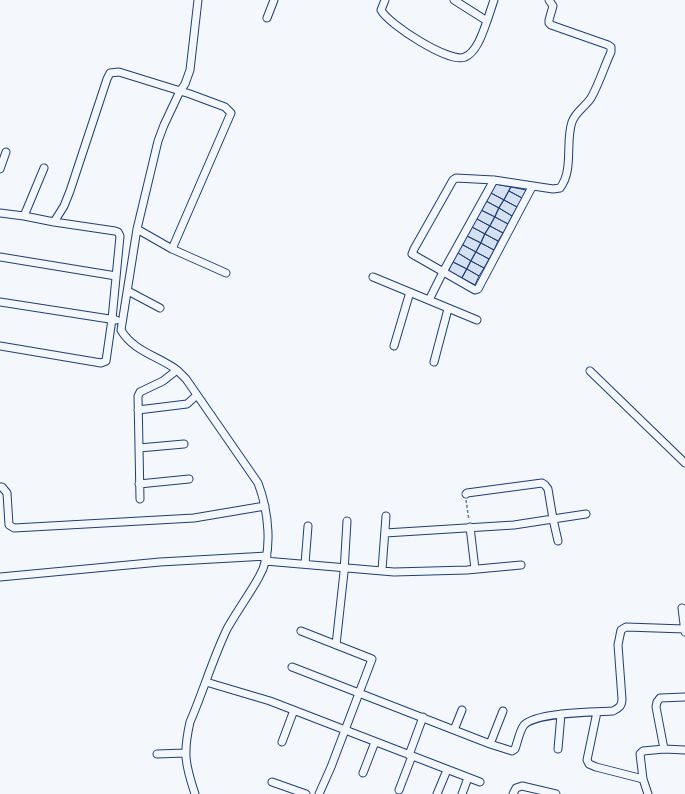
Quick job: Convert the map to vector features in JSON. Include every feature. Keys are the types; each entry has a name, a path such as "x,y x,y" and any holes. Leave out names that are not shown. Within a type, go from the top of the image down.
{"street":[{"path":"195,794 187,769 185,753 190,722 228,628 260,576 266,559 268,524 263,495 258,483 192,386 177,370 136,347 125,338 121,330 121,321 128,291 137,229 158,141 190,70 198,0"},
{"path":"267,18 274,0"},
{"path":"385,0 381,10 387,19 437,52 461,59 471,54 487,21 494,0"},
{"path":"454,0 487,21"},
{"path":"532,187 478,289 475,290 412,254 452,180 456,178 494,180 553,190 560,188 563,184 568,159 571,123 575,114 589,100 594,92 611,52 611,48 608,45 551,25 549,20 553,6 549,0"},
{"path":"54,222 64,206 70,191 110,73 118,72 180,90 225,107 231,113 172,249"},
{"path":"0,169 6,152"},
{"path":"24,216 44,168"},
{"path":"429,300 494,180"},
{"path":"0,213 118,232 120,236 112,319 107,358 104,363 0,346"},
{"path":"137,229 172,249 226,273"},
{"path":"0,257 116,276"},
{"path":"373,277 477,320"},
{"path":"128,291 160,308"},
{"path":"394,346 410,292"},
{"path":"0,302 121,321"},
{"path":"434,362 448,309"},
{"path":"140,499 138,396 140,392 163,381 177,370"},
{"path":"590,371 685,463"},
{"path":"138,410 187,404 197,394"},
{"path":"139,448 184,444"},
{"path":"139,484 189,479"},
{"path":"466,494 542,483 546,485 548,488 558,541"},
{"path":"0,487 2,487 7,494 9,525 14,528 194,518 265,506"},
{"path":"385,533 514,525 586,514"},
{"path":"382,570 386,516"},
{"path":"336,645 347,521"},
{"path":"305,564 308,526"},
{"path":"470,527 475,569"},
{"path":"0,577 160,562 266,559 394,572 475,569 521,565"},
{"path":"682,608 685,632"},
{"path":"292,667 490,744 514,750 519,735 525,724 536,719 561,714 613,711 619,708 622,704 618,645 621,630 626,627 685,629"},
{"path":"301,631 372,659 331,767 319,794"},
{"path":"206,682 270,701 480,782"},
{"path":"664,749 656,706 657,702 660,698 685,697"},
{"path":"282,742 294,710"},
{"path":"454,730 462,710"},
{"path":"490,744 503,711"},
{"path":"598,712 587,760 588,764 642,779"},
{"path":"558,749 561,714"},
{"path":"399,790 423,717"},
{"path":"363,773 375,742"},
{"path":"648,794 642,779 640,754 643,751 664,749 685,750"},
{"path":"157,754 185,753"},
{"path":"437,794 447,770"},
{"path":"462,794 468,778"},
{"path":"272,782 306,794"},
{"path":"513,794 516,788 522,786 556,794"}],"path":[{"path":"466,494 470,527"}],"building":[{"path":"495,184 511,187 504,200 491,193"},
{"path":"511,187 526,190 522,198 509,191"},
{"path":"509,191 522,198 517,207 504,200"},
{"path":"491,193 504,200 499,208 486,201"},
{"path":"504,200 517,207 512,216 499,208"},
{"path":"486,201 499,208 495,217 481,210"},
{"path":"499,208 512,216 508,224 495,217"},
{"path":"481,210 495,217 490,226 477,219"},
{"path":"495,217 508,224 503,233 490,226"},
{"path":"477,219 490,226 485,234 472,227"},
{"path":"490,226 503,233 498,241 485,234"},
{"path":"472,227 485,234 481,243 467,236"},
{"path":"485,234 498,241 494,250 481,243"},
{"path":"467,236 481,243 476,252 463,245"},
{"path":"481,243 494,250 489,259 476,252"},
{"path":"463,245 476,252 471,261 458,253"},
{"path":"476,252 489,259 484,268 471,261"},
{"path":"458,253 471,261 467,269 453,262"},
{"path":"471,261 484,268 479,276 467,269"},
{"path":"453,262 467,269 462,278 449,271"},
{"path":"467,269 479,276 475,285 462,278"}]}
